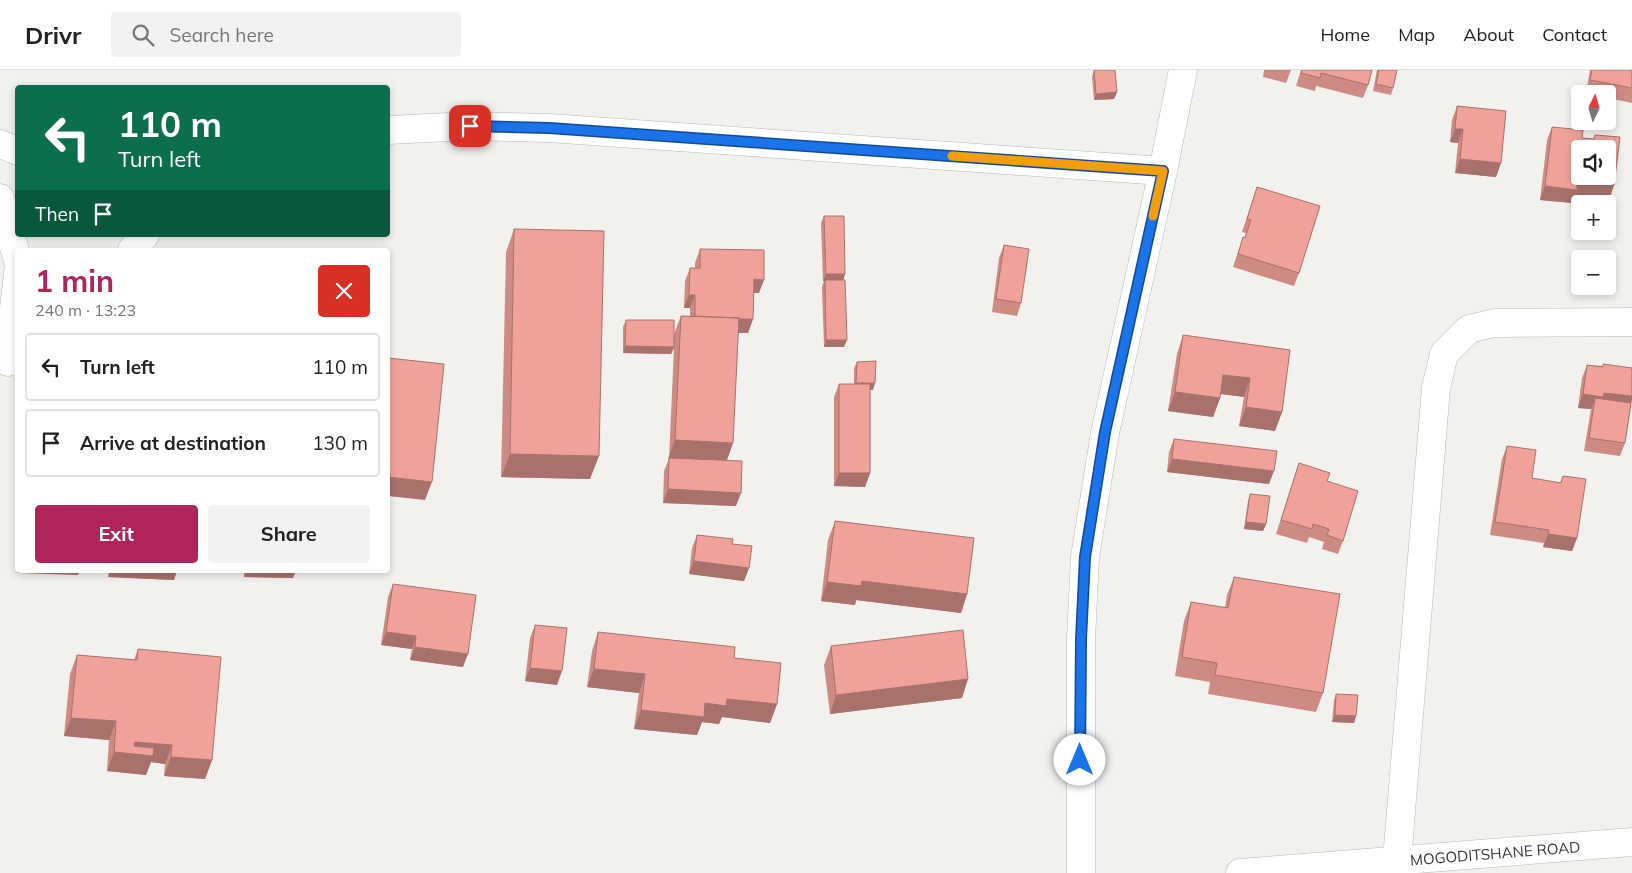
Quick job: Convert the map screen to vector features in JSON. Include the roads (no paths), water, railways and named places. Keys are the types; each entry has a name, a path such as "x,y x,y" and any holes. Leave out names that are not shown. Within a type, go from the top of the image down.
{"street":[{"path":"1081,873 1081,639 1085,557 1105,432 1184,70"},
{"path":"390,130 470,126 549,128 1163,171"},
{"path":"0,144 15,149"},
{"path":"0,198 15,250"},
{"path":"134,248 142,237"},
{"path":"8,367 15,301"},
{"path":"1397,860 1436,388 1444,354 1469,329 1494,323 1632,322"},
{"name":"MOGODITSHANE ROAD","path":"1240,873 1632,842"}]}
